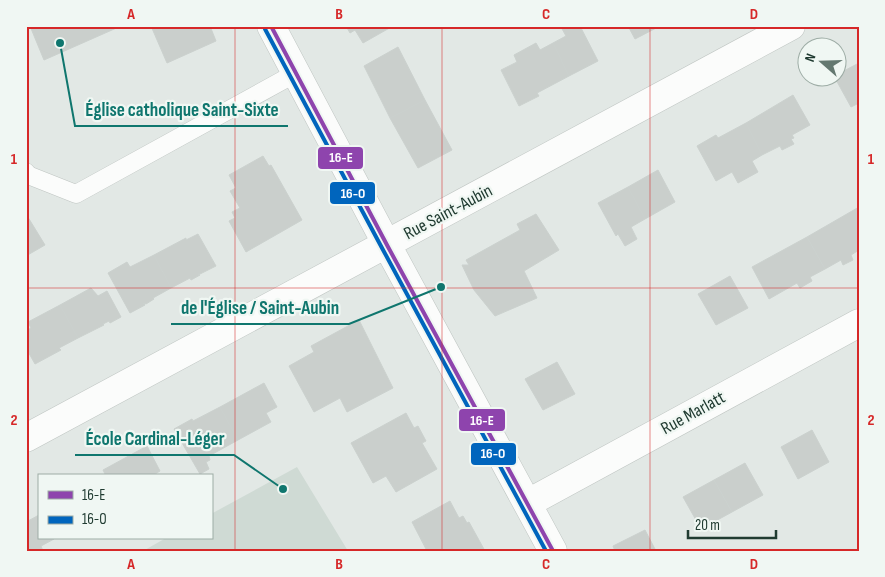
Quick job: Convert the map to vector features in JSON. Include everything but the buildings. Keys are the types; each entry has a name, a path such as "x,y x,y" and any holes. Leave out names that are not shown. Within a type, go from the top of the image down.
{"street":[{"path":"271,26 553,551"},
{"name":"Rue Saint-Aubin","path":"26,438 791,26"},
{"name":"Rue Marlatt","path":"528,503 859,323"}],"lane":[{"path":"26,172 28,175 76,194 296,73"}],"shaded area":[{"path":"297,467 348,551 143,551 162,540 212,540 212,513"}],"transit line":[{"name":"16-E","path":"271,26 553,551"},
{"name":"16-O","path":"265,29 546,551"}],"place":[{"name":"Église catholique Saint-Sixte","path":"60,43"},
{"name":"de l'Église / Saint-Aubin","path":"441,287"},
{"name":"École Cardinal-Léger","path":"283,489"}]}
